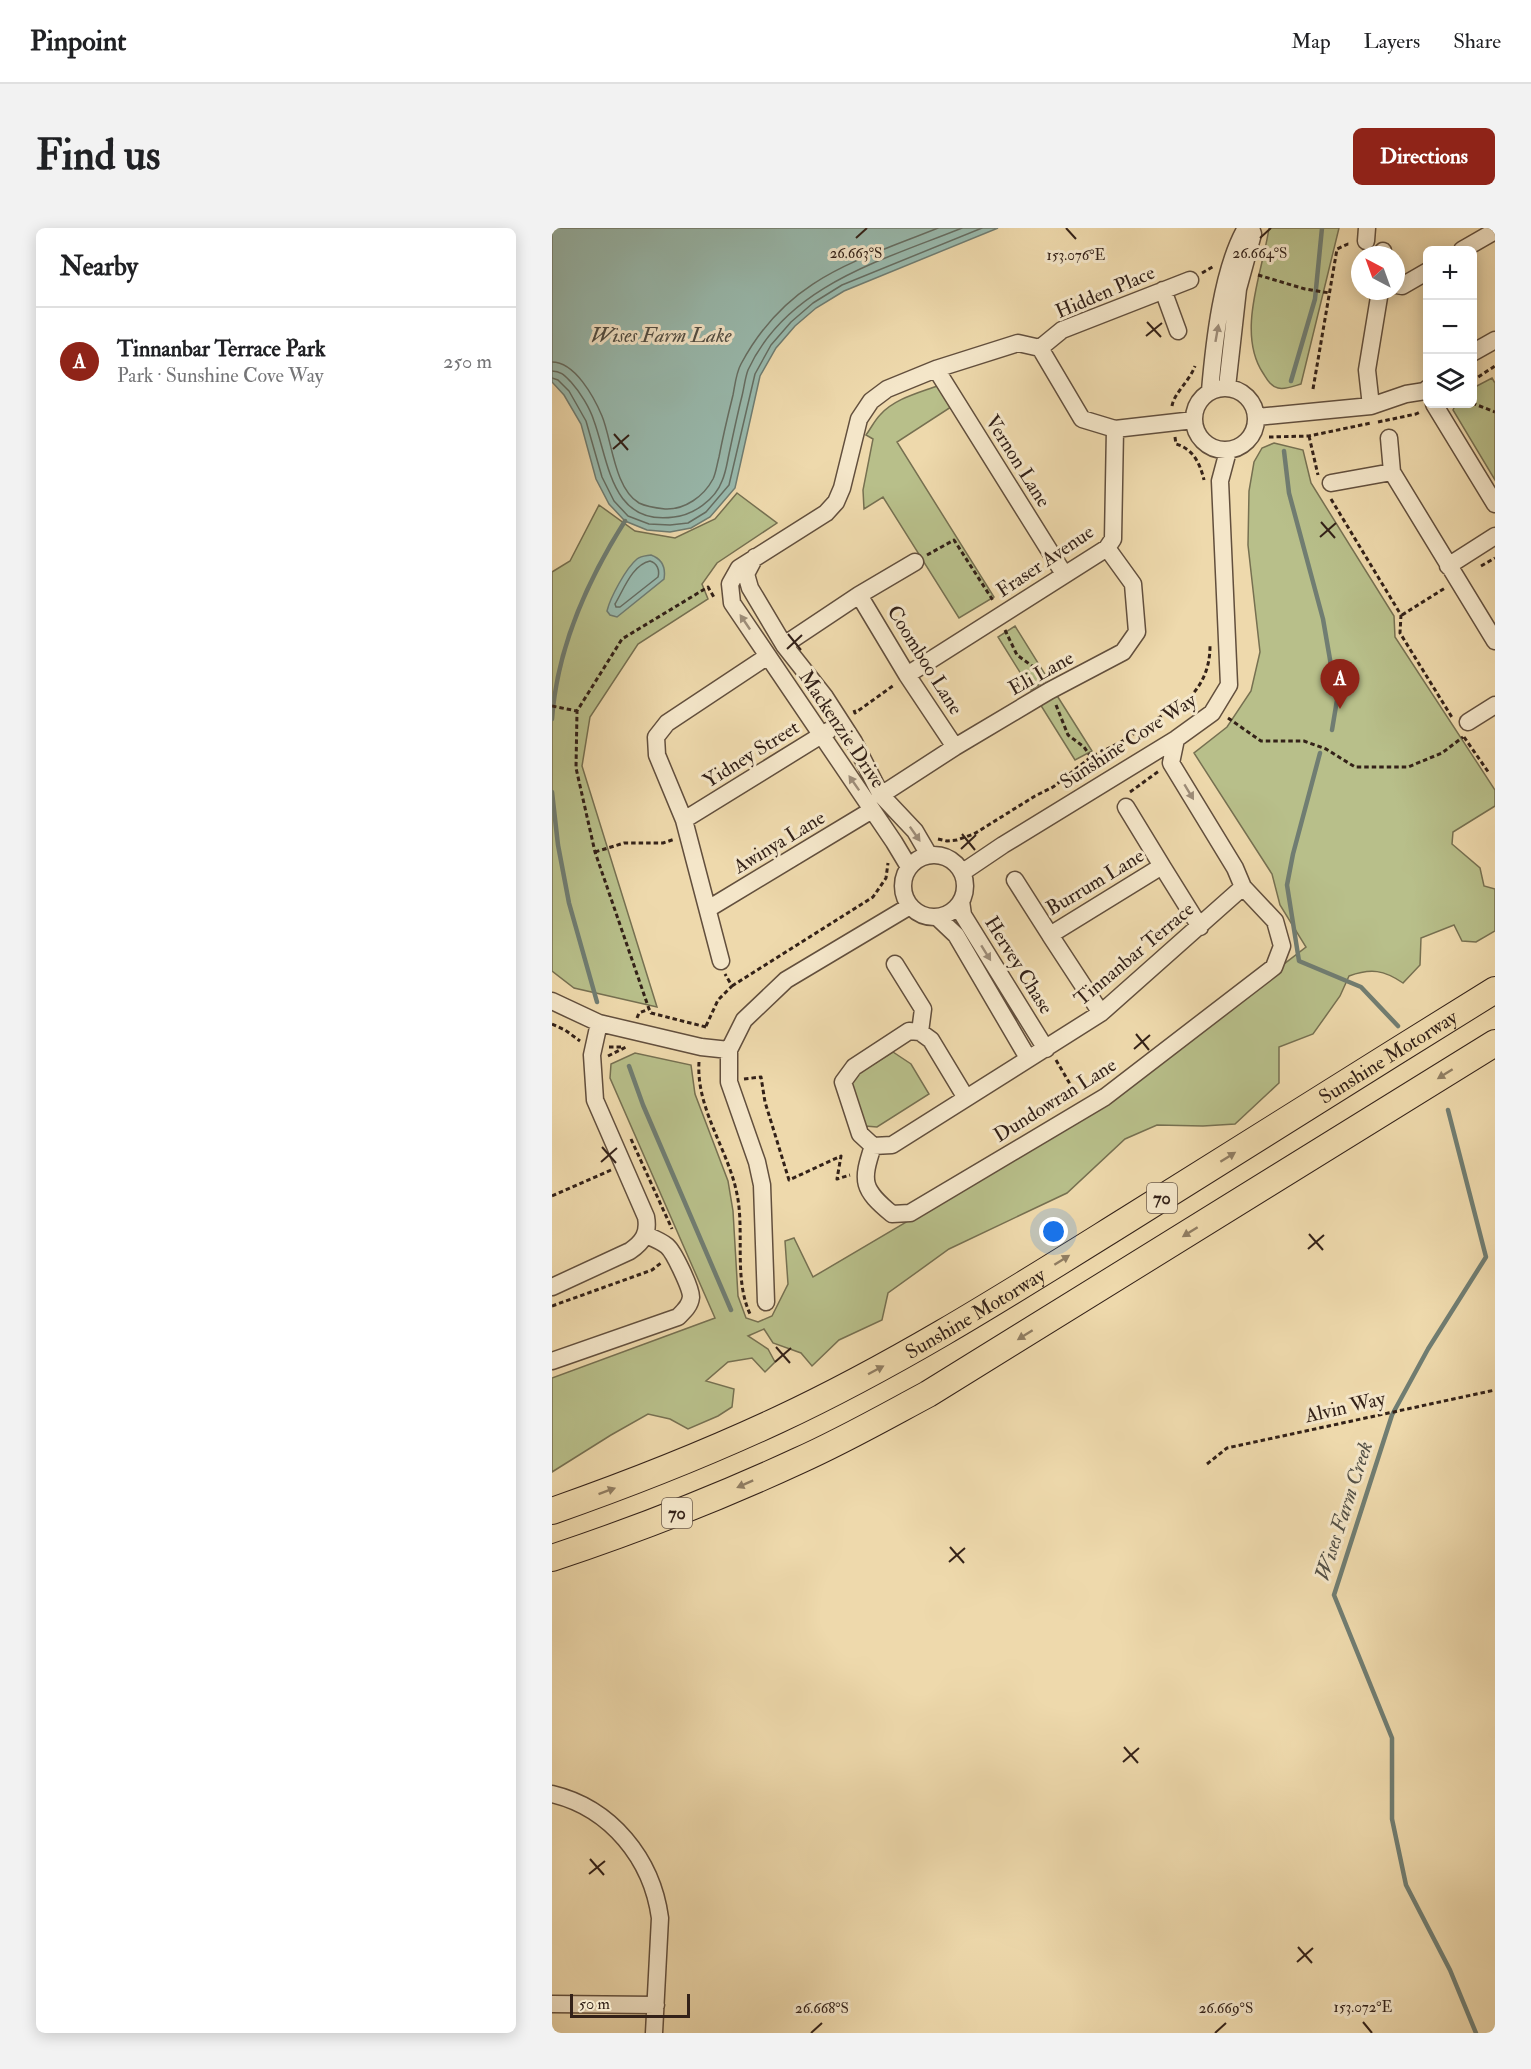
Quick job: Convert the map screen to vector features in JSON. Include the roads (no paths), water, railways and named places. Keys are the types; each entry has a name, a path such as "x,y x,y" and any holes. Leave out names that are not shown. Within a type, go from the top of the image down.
{"highway":[{"name":"Sunshine Motorway","path":"552,1511 635,1481 779,1419 920,1346 1495,990"},
{"name":"70","path":"552,1558 629,1532 799,1461 928,1394 988,1359 1495,1043"}],"street":[{"path":"1218,389 1213,359 1226,282 1240,238 1246,228"},
{"path":"1218,389 1238,289 1252,234 1251,228"},
{"path":"1469,246 1495,231"},
{"path":"1405,283 1423,274"},
{"name":"Hidden Place","path":"1040,348 1062,330 1190,280"},
{"path":"1163,290 1178,332"},
{"path":"1371,406 1367,370 1379,300"},
{"path":"1477,351 1495,340"},
{"path":"755,556 826,513 836,502 842,488 859,419 871,401 888,389 936,369 1018,343 1040,348 1082,419 1115,429 1194,420"},
{"name":"Vernon Lane","path":"936,369 1064,574"},
{"path":"1218,389 1238,390 1247,396 1256,410 1257,417 1252,435 1241,447 1228,451 1208,446 1197,433 1194,420 1198,402 1218,389"},
{"path":"1257,417 1371,406 1406,394 1423,396"},
{"path":"1435,408 1495,504"},
{"name":"Fraser Avenue","path":"908,675 1107,548 1113,539 1115,429"},
{"path":"1389,438 1392,472 1495,641"},
{"name":"Sunshine Cove Way","path":"963,872 1176,739 1212,713 1229,684 1220,481 1228,451"},
{"path":"1327,487 1392,472"},
{"path":"1448,566 1495,536"},
{"name":"Eli Lane","path":"881,795 1048,691 1123,652 1137,632 1133,584 1107,548"},
{"name":"Mackenzie Drive","path":"755,556 739,568 730,584 732,603 909,867"},
{"name":"Mackenzie Drive","path":"755,556 746,574 750,588 784,645 825,697 854,742 881,795 915,831 929,855"},
{"name":"Coomboo Lane","path":"784,645 915,562"},
{"name":"Coomboo Lane","path":"860,595 955,747"},
{"path":"721,961 686,828 657,755 656,737 667,723 768,657"},
{"path":"1465,729 1495,705"},
{"name":"Yidney Street","path":"686,828 820,735 841,723"},
{"path":"1176,739 1172,763 1235,868 1243,887"},
{"name":"Burrum Lane","path":"1126,807 1200,927"},
{"name":"Awinya Lane","path":"708,909 872,810"},
{"path":"929,855 940,855 953,861 963,872 966,883 962,901 952,912 937,917 920,914 910,906 904,896 903,885 909,867 916,860 929,855"},
{"name":"Burrum Lane","path":"1050,934 1162,866"},
{"name":"Burrum Lane","path":"1015,880 1101,1013"},
{"name":"Tinnanbar Terrace","path":"873,1146 892,1145 1101,1013 1243,887"},
{"name":"Dundowran Lane","path":"873,1146 864,1172 869,1189 877,1201 892,1214 910,1213 1086,1110 1274,967 1282,946 1275,921 1243,887"},
{"name":"Hervey Chase","path":"962,901 963,915 1052,1045"},
{"path":"766,1302 762,1185 757,1162 729,1082 729,1050 744,1020 786,980 910,906"},
{"name":"Hervey Chase","path":"937,917 956,935 1028,1058"},
{"path":"896,964 923,1009 920,1032"},
{"path":"552,1001 599,1023 701,1047 729,1050"},
{"path":"552,1287 630,1251 640,1244 648,1227 646,1217 595,1100 592,1055 599,1023"},
{"path":"873,1146 860,1134 843,1082 854,1066 909,1031 920,1032 931,1040 966,1098"},
{"path":"552,1361 678,1317 685,1310 689,1303 690,1290 672,1251 665,1244 646,1235"},
{"path":"552,1794 587,1806 612,1824 638,1855 651,1879 660,1918 654,2033"},
{"path":"552,2004 656,2005"}],"water":[{"name":"Wises Farm Lake","path":"552,228 998,228 844,291 816,308 795,326 776,348 760,376 735,488 710,517 691,528 670,532 647,530 625,521 609,504 596,479 581,424 564,395 552,382"},
{"path":"651,555 662,564 664,579 617,617 610,615 607,611 609,605 628,569 639,558"}],"waterway":[{"name":"Wises Farm Creek","path":"1291,381 1315,299 1322,228"},
{"name":"Wises Farm Creek","path":"1284,451 1289,493 1323,619 1337,700 1332,730"},
{"path":"552,719 560,667 576,616 598,567 625,521"},
{"name":"Wises Farm Creek","path":"1320,753 1287,885 1299,961 1361,987 1398,1026"},
{"path":"552,792 558,845 569,903 597,1002"},
{"path":"629,1066 643,1105 731,1310"},
{"name":"Wises Farm Creek","path":"1448,1110 1486,1257 1428,1349 1392,1415 1334,1595 1392,1738 1392,1819 1406,1885 1450,1970 1476,2033"}],"place":[{"name":"Tinnanbar Terrace Park","path":"1340,709"}]}
